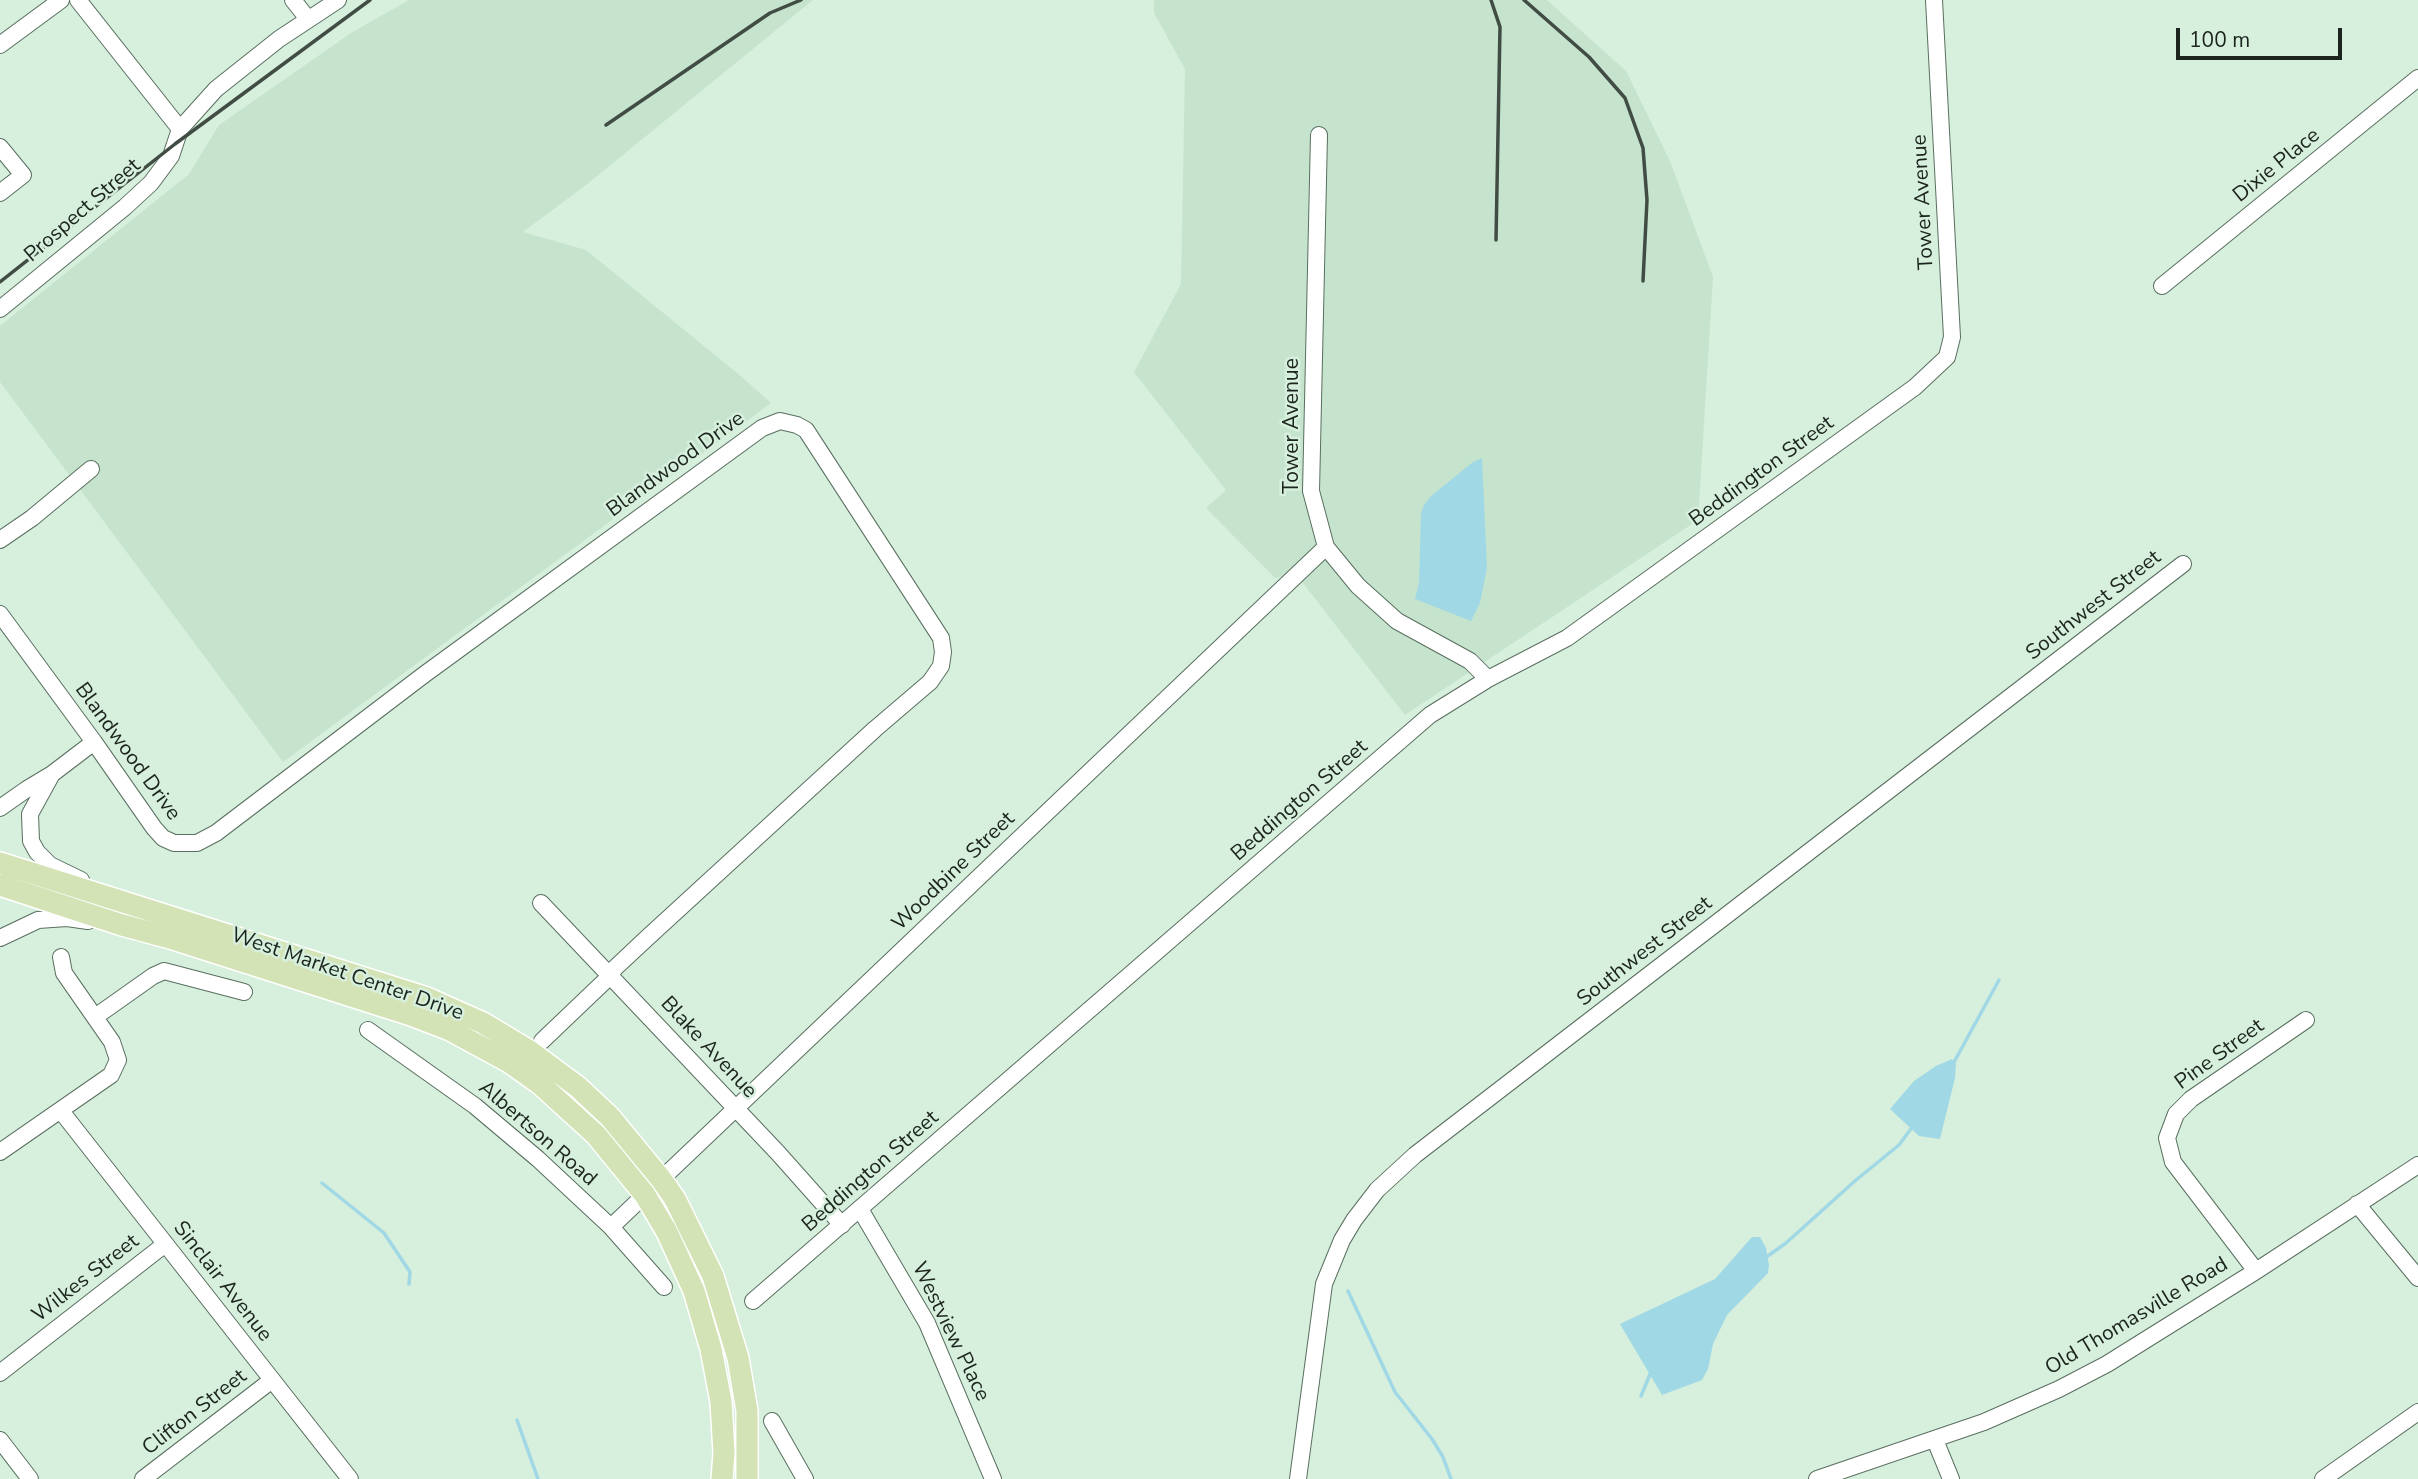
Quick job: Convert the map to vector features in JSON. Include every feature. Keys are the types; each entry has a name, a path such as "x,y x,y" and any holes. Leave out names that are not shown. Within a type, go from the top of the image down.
{"main road":[{"name":"West Market Center Drive","path":"0,863 427,998 483,1023 528,1050 578,1087 610,1117 661,1179 675,1199 713,1276 738,1358 747,1411 747,1479"},
{"name":"West Market Center Drive","path":"0,885 411,1015 450,1030 509,1062 540,1084 596,1135 645,1195 667,1232 694,1291 711,1349 721,1402 724,1453 722,1479"}],"street":[{"path":"0,45 61,0"},
{"path":"78,0 180,129"},
{"path":"293,0 308,19"},
{"name":"Prospect Street","path":"0,309 151,183 164,169 171,156 180,129 216,89 279,39 338,0"},
{"name":"Tower Avenue","path":"1914,387 1947,357 1952,337 1934,0"},
{"name":"Dixie Place","path":"2162,286 2418,78"},
{"name":"Tower Avenue","path":"1319,135 1311,491 1326,547 1358,586 1397,621 1470,661 1488,679"},
{"path":"0,147 23,175 0,193"},
{"name":"Beddington Street","path":"753,1301 1430,715 1488,679 1567,638 1914,387"},
{"name":"Blandwood Drive","path":"0,614 154,828 163,838 174,843 197,843 216,833 425,674 762,428 780,421 797,425 810,436 941,638 941,666 930,682 825,774 647,938 542,1041"},
{"path":"0,540 32,519 91,469"},
{"name":"Woodbine Street","path":"611,1227 1326,547"},
{"name":"Southwest Street","path":"1298,1479 1324,1284 1342,1240 1373,1194 1415,1155 2183,564"},
{"path":"0,808 52,775 94,742"},
{"path":"52,775 30,814 31,841 37,852 50,865 127,903"},
{"name":"Blake Avenue","path":"541,903 736,1108 842,1225"},
{"path":"0,938 38,920 67,918 122,925"},
{"path":"0,1152 111,1075 118,1060 113,1042 64,973 61,957"},
{"path":"95,1017 153,975 164,971 244,992"},
{"name":"Pine Street","path":"2256,1271 2173,1162 2167,1138 2176,1114 2191,1099 2306,1020"},
{"name":"Albertson Road","path":"368,1030 475,1106 538,1159 611,1227 664,1287"},
{"name":"Sinclair Avenue","path":"61,1111 350,1479"},
{"name":"Old Thomasville Road","path":"1817,1479 1998,1417 2059,1389 2106,1364 2256,1271 2418,1164"},
{"path":"2357,1204 2418,1278"},
{"name":"Westview Place","path":"860,1209 927,1323 993,1479"},
{"name":"Wilkes Street","path":"0,1373 164,1245"},
{"name":"Clifton Street","path":"143,1479 272,1380"},
{"path":"2323,1479 2418,1412"},
{"path":"772,1421 805,1479"},
{"path":"0,1440 30,1479"},
{"path":"1935,1440 1951,1479"}],"shaded area":[{"path":"409,0 813,0 586,185 523,232 586,250 771,403 283,762 0,382 0,326 189,174 219,125 351,33"},
{"path":"1154,0 1547,0 1626,71 1670,161 1713,277 1698,520 1405,715 1296,574 1275,578 1206,508 1226,490 1134,372 1181,284 1185,69 1154,13"}],"water":[{"path":"1482,458 1487,568 1480,603 1471,621 1415,599 1419,583 1421,513 1424,505 1473,462"},
{"path":"1952,1059 1956,1064 1955,1078 1940,1139 1919,1136 1890,1109 1914,1081"},
{"path":"1752,1237 1760,1237 1766,1248 1768,1273 1727,1315 1713,1344 1708,1369 1702,1380 1662,1395 1620,1324 1715,1279"}],"waterway":[{"path":"1953,1064 1999,980"},
{"path":"1765,1258 1899,1145 1913,1126"},
{"path":"322,1183 384,1233 410,1272 409,1284"},
{"path":"1348,1291 1395,1392 1432,1439 1443,1457 1451,1479"},
{"path":"1641,1396 1651,1372"},
{"path":"517,1420 538,1479"}],"railway":[{"path":"0,282 175,144 370,0"},
{"path":"606,125 770,13 801,0"},
{"path":"1491,0 1500,27 1496,240"},
{"path":"1524,0 1589,57 1625,98 1643,148 1647,200 1643,281"}]}
